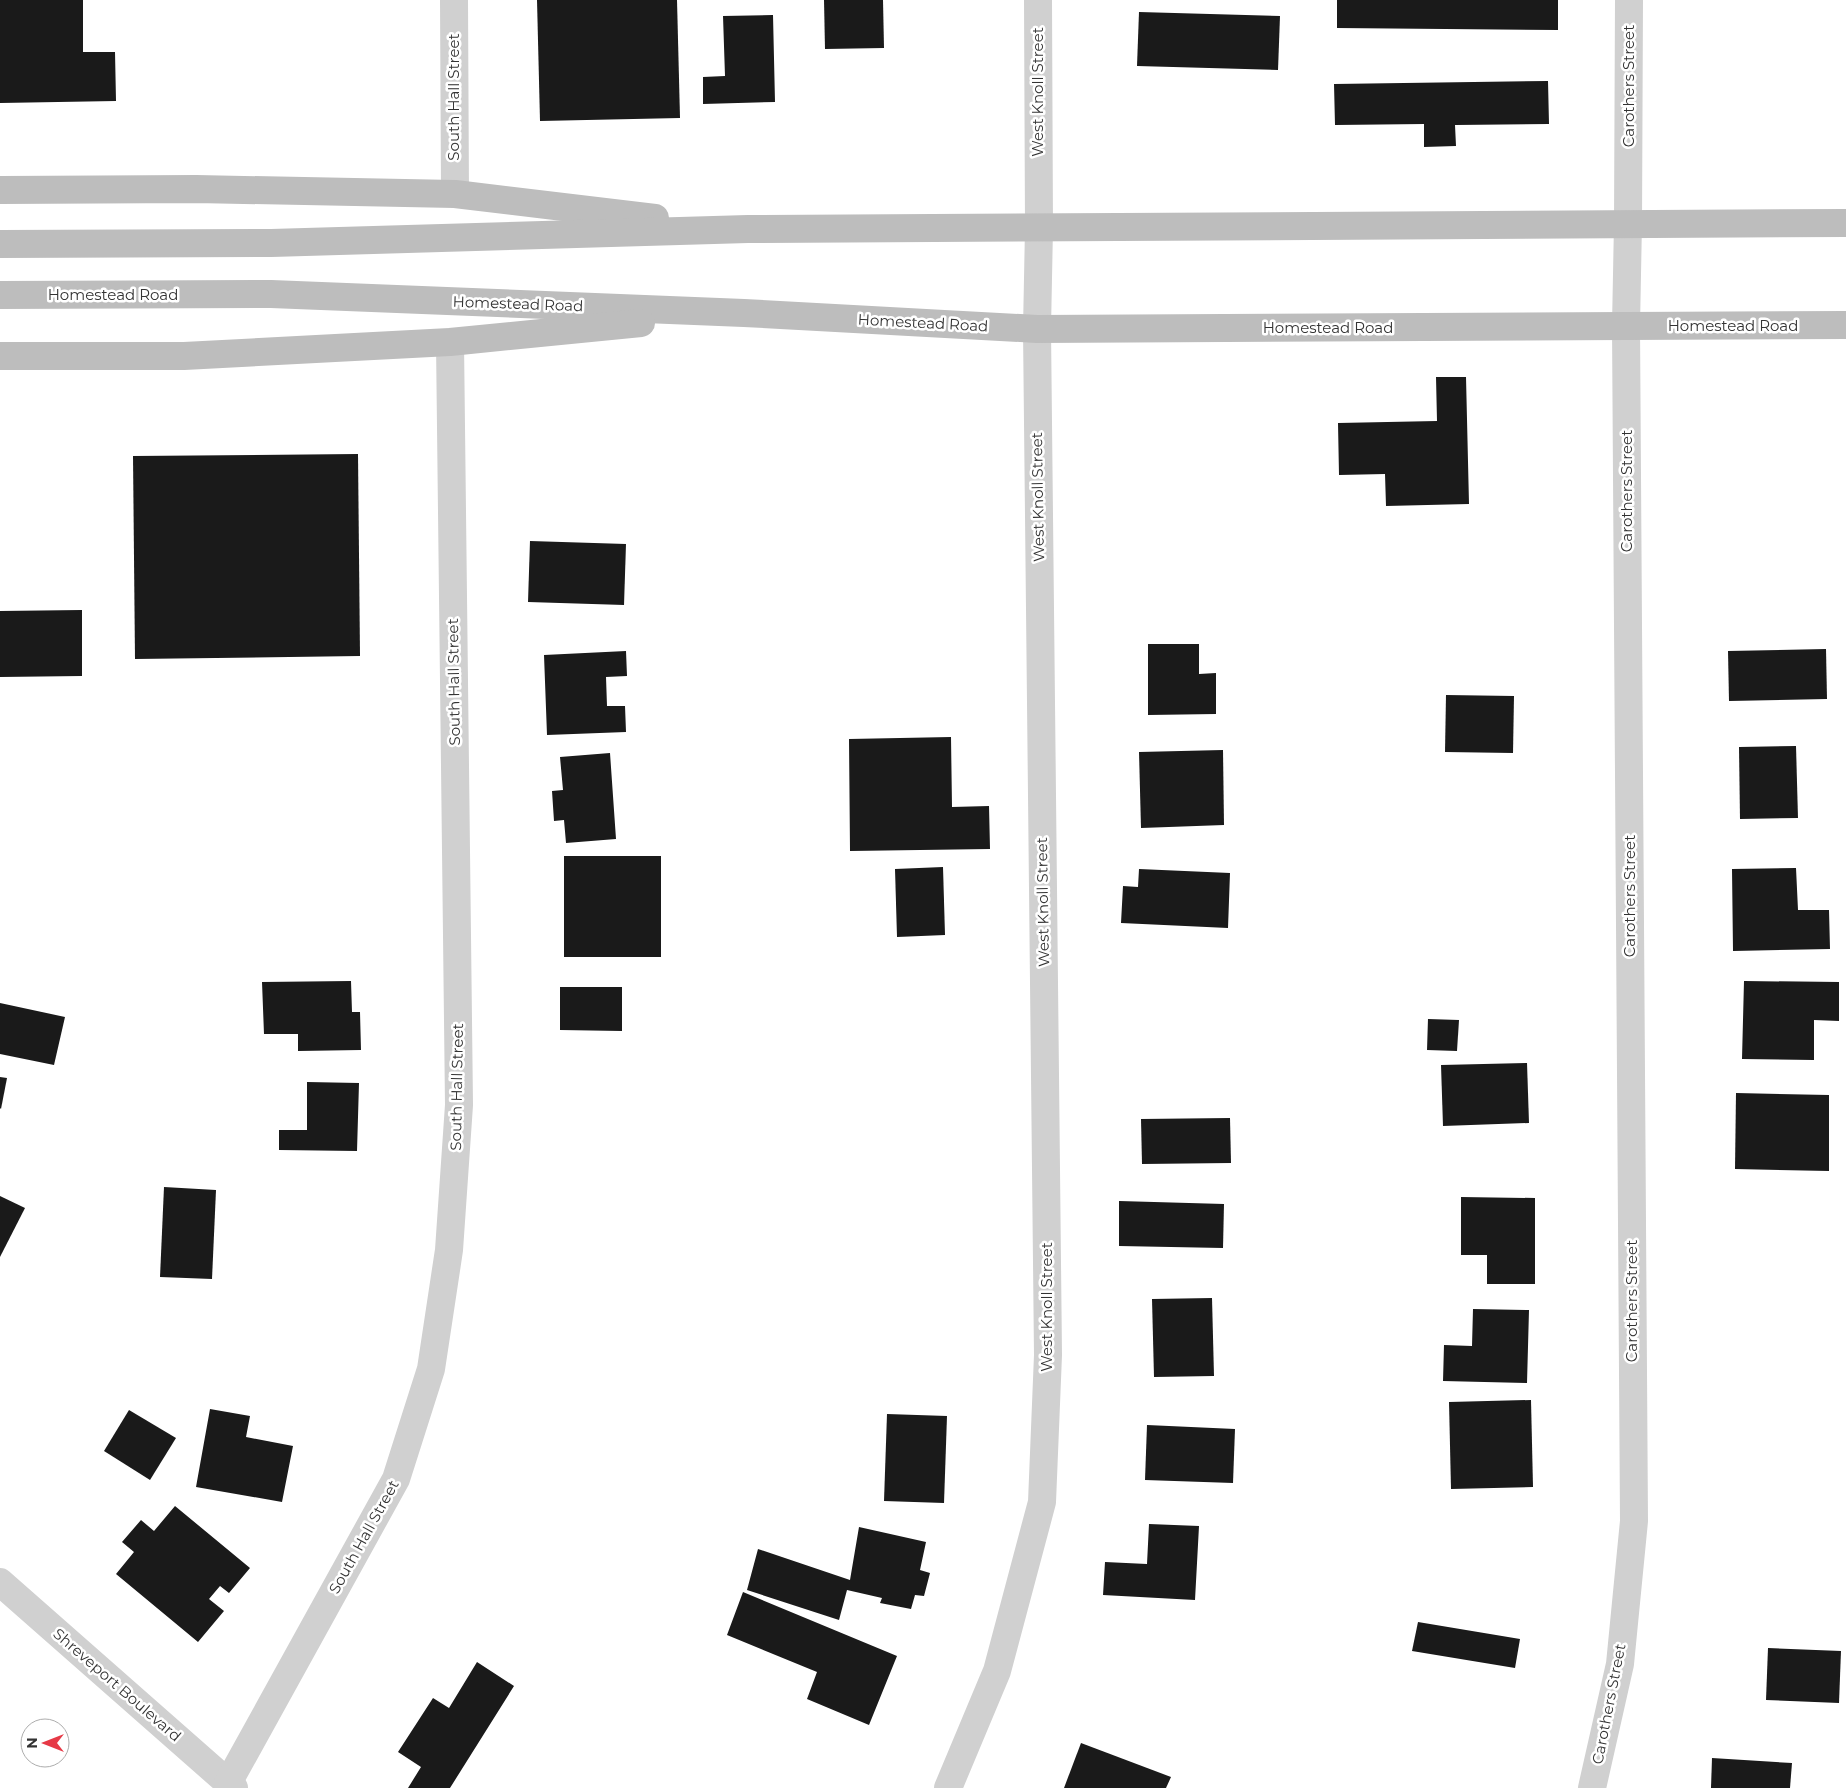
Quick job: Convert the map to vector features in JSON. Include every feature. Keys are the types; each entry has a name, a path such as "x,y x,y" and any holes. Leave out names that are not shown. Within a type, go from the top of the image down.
{"main road":[{"path":"0,190 196,189 454,194 748,229"},
{"path":"0,244 272,243 748,229 1846,223"},
{"name":"Homestead Road","path":"0,295 271,294 744,313 1037,329 1846,325"},
{"path":"0,356 184,356 450,342 744,313"}],"street":[{"name":"South Hall Street","path":"454,0 454,194"},
{"name":"West Knoll Street","path":"948,1788 997,1671 1042,1502 1048,1355 1037,329 1039,228 1038,0"},
{"name":"Carothers Street","path":"1592,1788 1620,1664 1634,1522 1626,326 1630,0"},
{"name":"South Hall Street","path":"231,1785 396,1479 431,1369 448,1250 459,1105 450,342"},
{"name":"Shreveport Boulevard","path":"0,1582 231,1785"}],"building":[{"path":"0,0 83,0 83,52 115,52 116,101 0,103"},
{"path":"537,0 677,0 680,118 540,121"},
{"path":"824,0 883,0 884,48 825,49"},
{"path":"1337,0 1558,0 1558,30 1337,28"},
{"path":"1139,12 1280,16 1278,70 1137,66"},
{"path":"773,15 775,102 703,104 703,77 725,76 723,16"},
{"path":"1548,81 1549,124 1455,125 1456,146 1424,147 1424,124 1335,125 1334,84"},
{"path":"1436,377 1466,377 1469,504 1386,506 1385,474 1339,475 1338,423 1437,421"},
{"path":"358,454 360,656 135,659 133,456"},
{"path":"530,541 626,544 624,605 528,602"},
{"path":"82,610 82,676 0,677 0,611"},
{"path":"1148,644 1199,644 1199,674 1216,673 1216,714 1148,715"},
{"path":"1826,649 1827,699 1729,701 1728,651"},
{"path":"626,651 627,676 606,677 607,706 625,706 626,732 547,735 544,655"},
{"path":"1446,695 1514,696 1513,753 1445,752"},
{"path":"951,737 952,807 989,806 990,849 850,851 849,739"},
{"path":"1796,746 1798,818 1740,819 1739,747"},
{"path":"1223,750 1224,825 1141,828 1139,752"},
{"path":"610,753 616,839 566,843 564,820 554,821 552,791 563,790 560,757"},
{"path":"564,856 661,856 661,957 564,957"},
{"path":"943,867 945,935 897,937 895,869"},
{"path":"1796,868 1798,910 1829,910 1830,949 1733,951 1732,869"},
{"path":"1139,869 1230,873 1228,928 1121,923 1123,886 1138,887"},
{"path":"351,981 352,1012 360,1012 361,1050 298,1051 298,1034 264,1034 262,982"},
{"path":"1744,981 1839,982 1839,1021 1814,1020 1814,1060 1742,1059"},
{"path":"560,987 622,987 622,1031 560,1030"},
{"path":"0,1003 65,1017 54,1065 0,1054"},
{"path":"1428,1019 1459,1020 1457,1051 1427,1050"},
{"path":"1527,1063 1529,1123 1443,1126 1441,1065"},
{"path":"0,1077 7,1078 1,1109 0,1108"},
{"path":"307,1082 359,1083 357,1151 279,1150 279,1130 307,1130"},
{"path":"1736,1093 1829,1095 1829,1171 1735,1169"},
{"path":"1230,1118 1231,1163 1142,1164 1141,1119"},
{"path":"164,1187 216,1190 212,1279 160,1277"},
{"path":"0,1196 25,1208 0,1257"},
{"path":"1461,1197 1535,1198 1535,1284 1487,1284 1487,1255 1461,1255"},
{"path":"1119,1201 1224,1204 1223,1248 1119,1246"},
{"path":"1212,1298 1214,1376 1154,1377 1152,1299"},
{"path":"1473,1309 1529,1310 1527,1383 1443,1381 1444,1345 1472,1346"},
{"path":"1531,1400 1533,1487 1451,1489 1449,1402"},
{"path":"210,1409 250,1416 246,1437 293,1446 282,1502 196,1487"},
{"path":"129,1410 176,1438 150,1480 104,1451"},
{"path":"887,1414 947,1416 944,1503 884,1501"},
{"path":"1147,1425 1235,1429 1233,1483 1145,1480"},
{"path":"175,1506 250,1568 229,1593 220,1586 209,1599 224,1611 198,1642 116,1574 134,1552 122,1542 141,1520 154,1531"},
{"path":"1149,1524 1199,1526 1195,1600 1103,1595 1105,1562 1147,1564"},
{"path":"859,1527 926,1542 920,1570 930,1573 924,1596 915,1595 911,1609 880,1603 882,1598 847,1590 839,1620 747,1590 758,1549 850,1580"},
{"path":"743,1592 897,1656 869,1725 807,1699 817,1672 727,1635"},
{"path":"1418,1622 1520,1639 1515,1668 1412,1651"},
{"path":"1768,1648 1841,1651 1839,1703 1766,1700"},
{"path":"477,1662 514,1686 450,1788 408,1788 421,1767 398,1752 433,1698 449,1708"},
{"path":"1081,1743 1171,1777 1166,1788 1064,1788"},
{"path":"1712,1758 1792,1763 1790,1788 1711,1788"}]}
